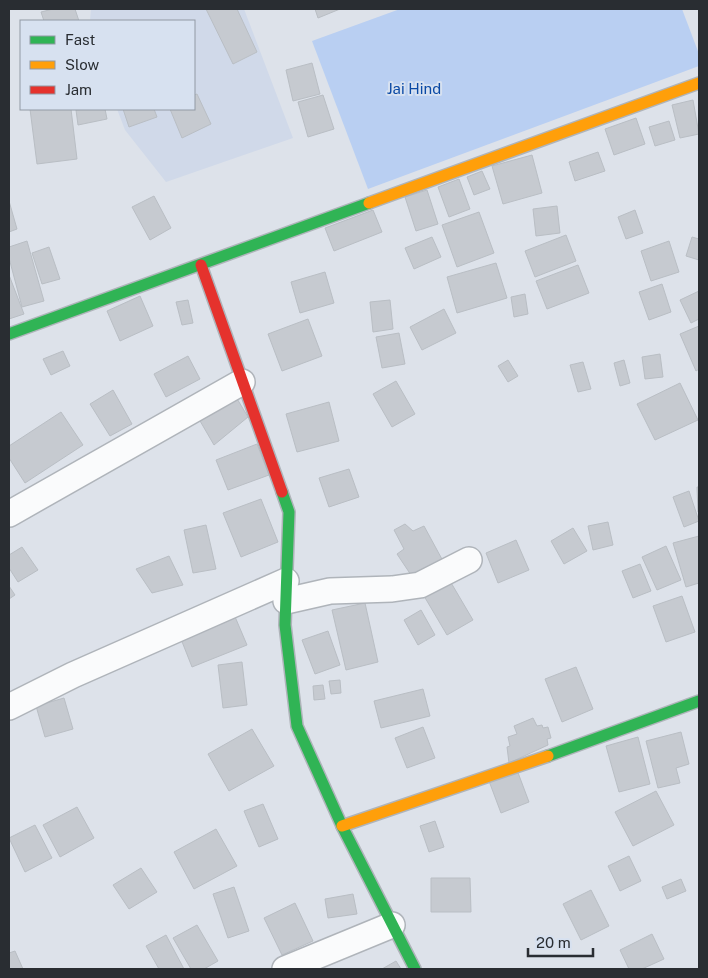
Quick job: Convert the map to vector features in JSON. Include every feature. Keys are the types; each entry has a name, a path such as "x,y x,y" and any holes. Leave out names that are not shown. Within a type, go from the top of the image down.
{"street":[{"path":"9,334 201,266 699,83"},
{"path":"201,266 289,512 285,625 297,726 342,826 415,969"},
{"path":"9,514 242,382"},
{"path":"9,707 73,676 286,591 392,589 420,585 469,560"},
{"path":"342,826 543,758 699,701"},
{"path":"285,969 392,924"}],"shaded area":[{"path":"91,9 244,9 293,138 166,182 125,130 117,110 195,110 195,20 90,20"}],"green space":[{"name":"Jai Hind","path":"400,9 682,9 699,54 699,66 368,189 312,41"}],"building":[{"path":"53,9 75,9 79,20 44,20 41,12"},
{"path":"206,9 237,9 257,52 233,64"},
{"path":"315,9 340,9 318,18"},
{"path":"312,63 320,94 293,101 286,70"},
{"path":"197,94 211,124 182,138 170,110 195,110 195,95"},
{"path":"323,95 334,129 308,137 298,102"},
{"path":"693,100 699,134 680,138 672,105"},
{"path":"30,110 71,110 77,159 37,164"},
{"path":"76,110 105,110 107,119 78,125"},
{"path":"123,110 154,110 157,117 129,127"},
{"path":"636,118 645,144 614,155 605,129"},
{"path":"669,121 675,140 655,146 649,127"},
{"path":"598,152 605,171 575,181 569,162"},
{"path":"532,155 542,193 503,204 492,166"},
{"path":"482,171 490,189 474,195 467,177"},
{"path":"459,179 470,209 449,217 438,187"},
{"path":"427,190 438,224 416,231 405,197"},
{"path":"154,196 171,228 150,240 132,207"},
{"path":"9,201 17,229 9,232"},
{"path":"557,206 560,233 536,236 533,209"},
{"path":"373,210 382,232 334,251 325,228"},
{"path":"635,210 643,233 626,239 618,217"},
{"path":"479,212 494,253 457,267 442,225"},
{"path":"566,235 576,261 535,277 525,251"},
{"path":"432,237 441,257 414,269 405,248"},
{"path":"692,237 699,239 699,260 686,256"},
{"path":"27,241 44,301 22,307 9,258 9,247"},
{"path":"669,241 679,272 651,281 641,251"},
{"path":"49,247 60,279 42,284 32,253"},
{"path":"496,263 507,298 457,313 447,277"},
{"path":"578,265 589,293 547,309 536,281"},
{"path":"325,272 334,303 300,313 291,282"},
{"path":"9,275 24,314 9,319"},
{"path":"662,284 671,312 649,320 639,292"},
{"path":"699,291 699,319 691,323 680,300"},
{"path":"525,294 528,314 514,317 511,297"},
{"path":"140,296 153,326 120,341 107,311"},
{"path":"188,300 193,323 182,325 176,302"},
{"path":"390,300 393,329 373,332 370,302"},
{"path":"444,309 456,333 422,350 410,327"},
{"path":"308,319 322,356 282,371 268,334"},
{"path":"699,326 699,369 696,371 680,334"},
{"path":"399,333 405,364 382,368 376,337"},
{"path":"63,351 70,366 51,375 43,359"},
{"path":"660,354 663,377 645,379 642,357"},
{"path":"188,356 200,379 166,397 154,374"},
{"path":"508,360 518,376 508,382 498,366"},
{"path":"624,360 630,383 620,386 614,363"},
{"path":"583,362 591,389 578,392 570,365"},
{"path":"396,381 415,414 392,427 373,394"},
{"path":"680,383 698,420 655,440 637,404"},
{"path":"113,390 132,424 110,436 90,404"},
{"path":"233,392 248,417 214,445 196,414"},
{"path":"329,402 339,441 297,452 286,414"},
{"path":"61,412 83,445 25,483 9,458 9,446"},
{"path":"257,444 269,475 228,490 216,460"},
{"path":"349,469 359,497 329,507 319,478"},
{"path":"697,487 699,487 699,512 698,512"},
{"path":"689,491 699,521 684,527 673,497"},
{"path":"261,499 278,542 241,557 223,513"},
{"path":"608,522 613,545 593,550 588,526"},
{"path":"405,524 413,531 424,526 443,561 411,575 397,554 404,549 394,530"},
{"path":"206,525 216,569 193,573 184,530"},
{"path":"573,528 587,551 564,564 551,541"},
{"path":"699,536 699,583 686,587 673,543"},
{"path":"516,540 529,570 498,583 486,553"},
{"path":"666,546 681,580 657,590 642,557"},
{"path":"22,547 38,570 18,582 9,568 9,555"},
{"path":"169,556 183,585 152,593 136,569"},
{"path":"640,564 651,591 633,598 622,571"},
{"path":"450,581 473,620 447,635 424,596"},
{"path":"9,586 15,595 9,599"},
{"path":"682,596 695,632 666,642 653,606"},
{"path":"365,603 378,662 346,670 332,610"},
{"path":"421,610 435,635 418,645 404,620"},
{"path":"233,612 247,645 192,667 179,634"},
{"path":"328,631 340,665 315,674 302,640"},
{"path":"242,662 247,705 223,708 218,665"},
{"path":"576,667 593,709 562,722 545,679"},
{"path":"340,680 341,693 331,694 329,681"},
{"path":"323,685 325,699 314,700 313,686"},
{"path":"423,689 430,716 381,728 374,701"},
{"path":"64,698 73,729 45,737 36,706"},
{"path":"533,718 537,726 548,727 551,738 547,739 548,745 509,763 507,747 510,746 508,737 517,734 514,726"},
{"path":"423,727 435,758 407,768 395,738"},
{"path":"252,729 274,766 229,791 208,754"},
{"path":"681,732 689,764 676,768 680,783 658,788 646,741"},
{"path":"638,737 650,784 619,792 606,746"},
{"path":"517,770 529,802 501,813 489,781"},
{"path":"656,791 674,825 633,846 615,812"},
{"path":"263,804 278,839 259,847 244,811"},
{"path":"77,807 94,838 60,857 43,825"},
{"path":"435,821 444,847 429,852 420,826"},
{"path":"35,825 52,858 25,872 9,838"},
{"path":"216,829 237,866 194,889 174,852"},
{"path":"629,856 641,881 620,891 608,866"},
{"path":"141,868 157,892 129,909 113,885"},
{"path":"431,878 470,878 471,912 431,912"},
{"path":"681,879 686,891 667,899 662,887"},
{"path":"234,887 249,931 228,938 213,894"},
{"path":"591,890 609,926 581,940 563,904"},
{"path":"353,894 357,914 328,918 325,899"},
{"path":"295,903 313,941 282,955 264,918"},
{"path":"197,925 218,961 204,969 191,969 173,938"},
{"path":"652,934 664,959 642,969 629,969 620,950"},
{"path":"166,935 184,969 159,969 146,946"},
{"path":"15,951 23,969 9,969 9,953"},
{"path":"396,961 401,969 382,969"}],"traffic: fast":[{"path":"9,334 369,203"},
{"path":"282,492 289,512 285,625 297,726 342,826 415,969"},
{"path":"548,756 699,701"}],"traffic: slow":[{"path":"369,203 699,83"},
{"path":"342,826 548,756"}],"traffic: jam":[{"path":"201,265 282,492"}]}
